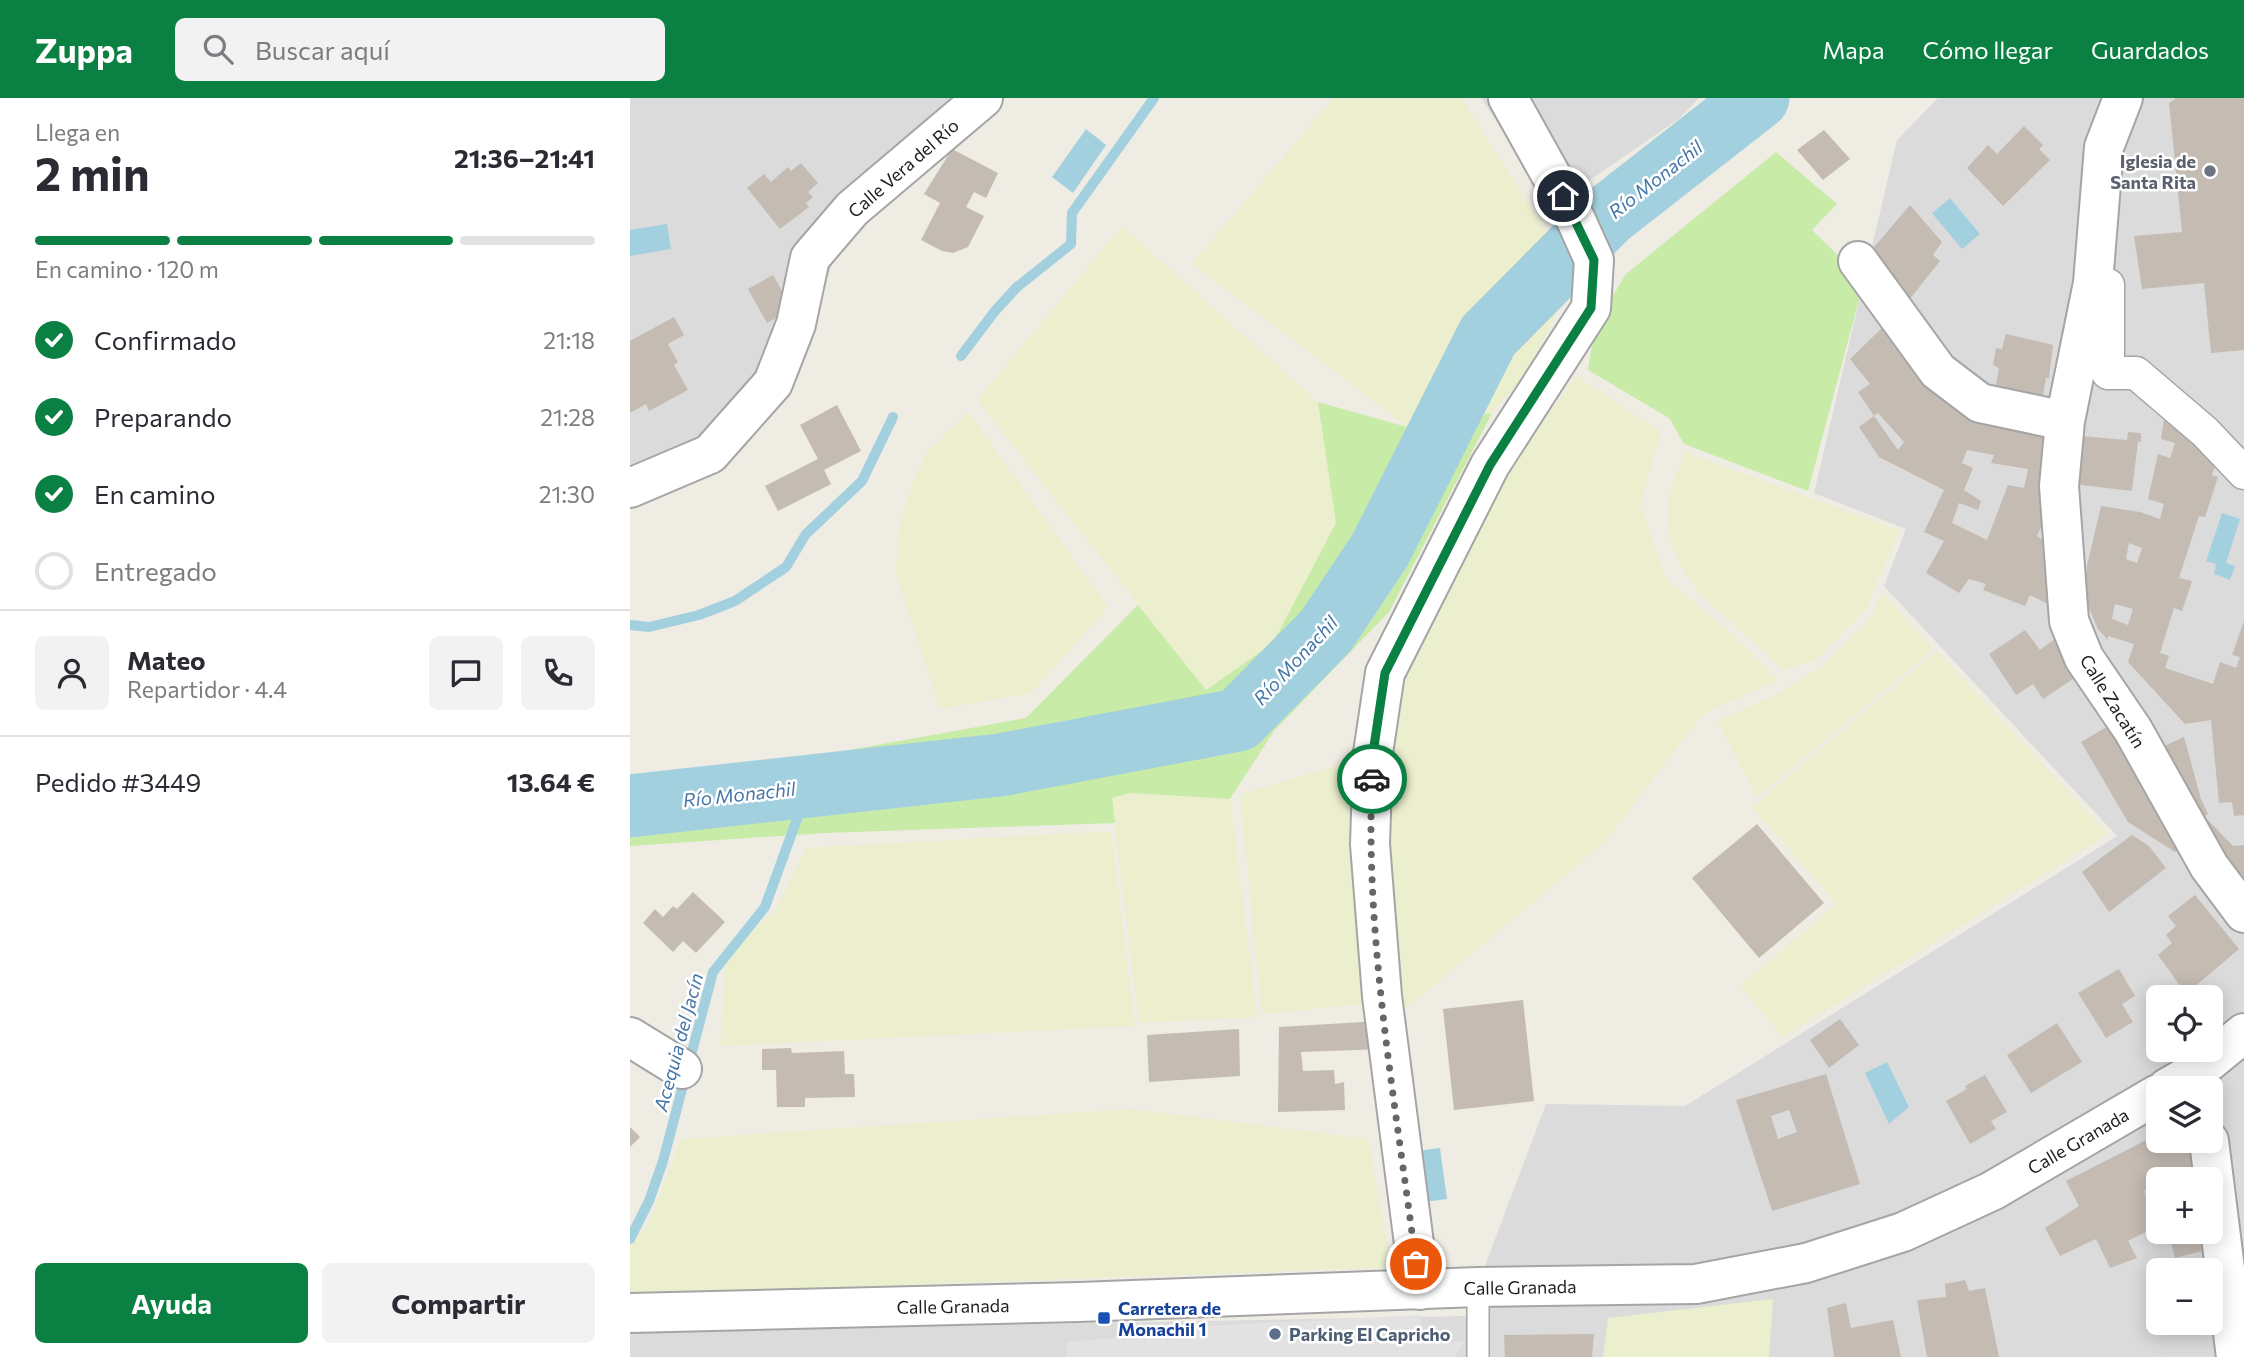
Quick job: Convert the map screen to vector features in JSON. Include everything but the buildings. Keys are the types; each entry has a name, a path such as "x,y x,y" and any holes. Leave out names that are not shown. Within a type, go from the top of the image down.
{"street":[{"name":"Calle Vera del Río","path":"630,488 710,454 773,383 796,324 810,258 852,209 983,98"},
{"path":"1420,1290 1382,996 1370,844 1373,753 1385,673 1490,465 1591,308 1594,260 1576,220 1508,98"},
{"name":"Calle Zacatín","path":"2123,98 2104,147 2093,284 2065,421 2059,486 2069,621 2084,658 2133,730 2210,866 2244,913"},
{"path":"1858,261 1938,371 1980,403 2065,421"},
{"path":"2093,284 2108,285 2108,373 2136,373 2205,432 2244,473"},
{"path":"2204,1076 2244,1033"},
{"path":"630,1037 682,1069"},
{"name":"Calle Granada","path":"630,1313 1079,1303 1478,1287 1696,1284 1806,1263 1903,1232 1992,1191 2146,1101"},
{"path":"2210,1153 2236,1357"}],"lane":[{"path":"1478,1287 1478,1357"}],"shaded area":[{"path":"630,98 1005,98 840,238 801,363 736,455 630,509"},
{"path":"1481,98 1699,98 1680,118 1552,206"},
{"path":"1938,98 2244,98 2244,1357 630,1357 630,1332 1466,1316 1546,1104 1685,1106 2117,836 1884,586 1906,529 1814,493 1897,140"},
{"name":"Parking El Capricho","path":"1419,1315 1425,1344 1465,1341 1455,1357 1066,1357 1067,1342 1126,1337 1128,1330"}],"green space":[{"path":"1334,98 1461,98 1575,276 1526,375 1492,413 1407,427 1192,263"},
{"path":"1776,152 1837,204 1812,230 1864,281 1808,491 1684,444 1669,418 1588,370 1595,325 1626,274"},
{"path":"1122,226 1318,402 1337,523 1273,643 1206,690 977,400"},
{"path":"1576,376 1661,432 1640,505 1666,579 1745,646 1777,680 1702,715 1605,842 1399,1014 1385,844 1398,685 1487,503"},
{"path":"1318,402 1407,427 1492,413 1389,612 1274,731 1230,799 1131,793 1112,798 1115,823 825,833 630,846 630,775 745,769 1026,718 1138,605 1206,690 1273,643 1336,523"},
{"path":"968,412 1108,607 1031,693 940,709 896,575 898,531 913,482 927,452"},
{"path":"1684,452 1900,531 1867,608 1816,660 1784,670 1703,597 1684,572 1670,541 1669,495"},
{"path":"1882,593 1933,649 1757,797 1717,721 1776,695 1821,667 1871,618"},
{"path":"1937,651 2108,834 1783,1037 1740,986 1837,904 1752,807"},
{"path":"1353,761 1374,1003 1262,1014 1240,794"},
{"path":"1131,793 1230,799 1257,1017 1139,1023 1111,798"},
{"path":"1111,831 1135,1026 720,1046 727,954 776,910 806,848"},
{"path":"1131,1109 1368,1139 1391,1267 630,1295 630,1246 649,1223 681,1139"},
{"path":"1773,1299 1769,1357 1603,1357 1608,1318"}],"water":[{"path":"1086,129 1106,145 1073,193 1052,177"},
{"path":"1950,198 1980,234 1962,249 1932,213"},
{"path":"667,224 671,249 630,256 630,230"},
{"path":"2222,513 2240,519 2226,563 2235,566 2230,580 2214,574 2216,564 2206,561"},
{"path":"1887,1062 1909,1107 1889,1124 1865,1073"},
{"path":"1440,1148 1447,1199 1424,1202 1417,1151"}],"waterway":[{"path":"961,356 1017,287 1071,244 1072,213 1154,98"},
{"name":"Río Monachil","path":"630,806 1000,765 1238,720 1326,631 1380,550 1488,336 1607,216 1758,98"},
{"path":"630,625 649,627 699,615 735,601 786,567 806,534 862,481 893,417"},
{"name":"Acequia del Jacín","path":"630,1239 649,1201 663,1161 713,972 765,907 809,786"}],"way so far":[{"path":"1372,779 1370,844 1382,996 1416,1264"}],"place":[{"name":"Iglesia de Santa Rita","path":"2210,171"},
{"name":"Carretera de Monachil 1","path":"1104,1318"},
{"name":"Parking El Capricho","path":"1275,1334"}],"route":[{"path":"1372,779 1373,753 1385,673 1490,465 1591,308 1594,260 1563,196"}]}
